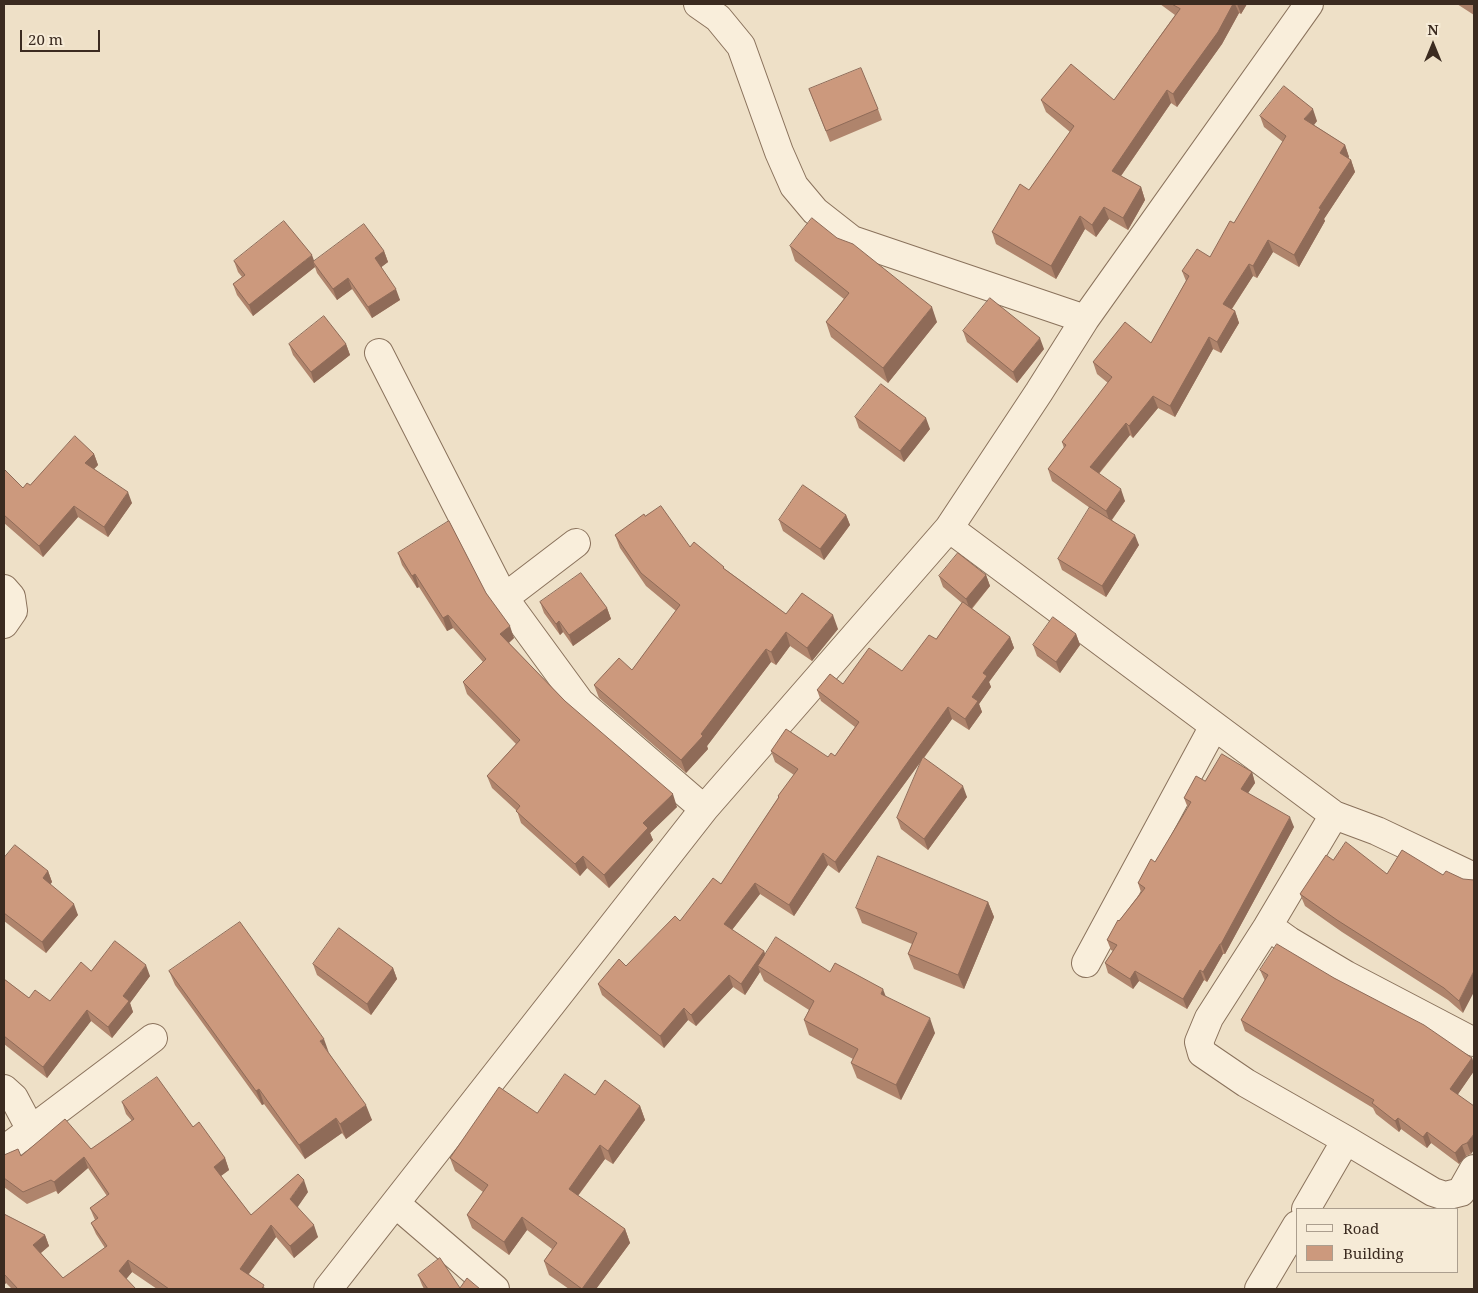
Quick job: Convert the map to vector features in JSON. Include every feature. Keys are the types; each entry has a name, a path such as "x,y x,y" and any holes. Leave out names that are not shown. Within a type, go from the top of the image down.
{"street":[{"path":"698,4 718,18 741,46 760,102 794,186 815,211 852,240 1085,319"},
{"path":"328,1289 704,809 949,528 1085,319 1309,4"},
{"path":"379,353 504,598 580,702 704,809"},
{"path":"949,528 1334,816 1377,832 1474,877"},
{"path":"504,598 576,543"},
{"path":"4,589 11,597 13,611 4,624"},
{"path":"1086,963 1214,726"},
{"path":"1334,816 1268,926 1209,1018 1199,1042 1202,1053 1246,1083 1433,1192 1445,1196 1461,1192 1474,1169"},
{"path":"1268,926 1289,941 1346,975 1474,1042"},
{"path":"4,1150 153,1038"},
{"path":"4,1089 14,1098 31,1130"},
{"path":"1307,1208 1346,1140"},
{"path":"396,1204 495,1289"},
{"path":"1259,1289 1296,1226"}],"building":[{"path":"1172,4 1233,4 1218,32 1173,94 1167,90 1112,171 1141,187 1123,218 1104,207 1092,225 1080,216 1051,266 992,232 1020,184 1029,190 1074,126 1041,100 1071,64 1114,100 1180,9"},
{"path":"861,68 878,109 826,131 809,89"},
{"path":"1284,86 1313,109 1304,119 1345,145 1340,153 1351,160 1319,208 1321,209 1294,255 1268,240 1253,266 1249,264 1223,304 1235,311 1217,342 1209,337 1170,406 1153,396 1129,426 1126,423 1090,467 1121,489 1106,511 1048,469 1066,445 1062,442 1112,377 1093,362 1125,322 1151,343 1189,276 1182,271 1197,249 1210,257 1230,221 1234,223 1286,136 1260,116"},
{"path":"812,218 837,238 853,244 932,307 883,368 826,322 849,293 790,246"},
{"path":"284,221 312,255 249,305 233,284 245,275 234,261"},
{"path":"364,224 384,251 375,258 396,289 368,307 348,278 333,289 313,262"},
{"path":"990,298 1040,338 1013,372 963,331"},
{"path":"324,316 346,344 311,372 289,344"},
{"path":"881,384 926,418 900,451 855,417"},
{"path":"75,436 94,454 85,463 128,492 104,527 74,506 39,546 4,515 4,469 23,488 27,483 30,485"},
{"path":"803,485 846,515 820,549 779,520"},
{"path":"661,506 690,547 694,542 723,568 786,614 802,593 833,615 807,648 786,632 771,652 766,649 701,734 703,736 681,760 594,685 619,658 632,670 680,605 641,573 615,535 644,514 645,516"},
{"path":"1090,507 1135,535 1102,586 1058,559"},
{"path":"449,521 486,593 510,626 500,634 565,701 673,794 643,823 648,828 604,875 583,856 575,864 516,811 520,806 487,776 520,740 463,682 486,659 448,615 443,618 415,574 412,576 398,553"},
{"path":"958,553 986,575 966,599 939,576"},
{"path":"581,573 607,608 569,635 559,621 556,624 540,602"},
{"path":"963,602 1010,637 983,673 987,676 972,697 978,701 965,719 948,707 835,862 823,853 789,905 755,883 724,924 764,951 741,984 729,975 691,1015 684,1008 660,1036 598,984 619,959 626,966 675,916 680,921 713,878 721,884 778,796 798,769 771,751 786,729 828,757 831,753 835,756 859,722 817,690 830,674 843,684 869,648 902,671 929,635 936,639"},
{"path":"1053,617 1076,634 1056,662 1033,645"},
{"path":"1222,754 1252,772 1241,789 1290,817 1221,944 1203,972 1200,970 1183,999 1135,971 1130,979 1105,963 1117,945 1107,940 1118,920 1145,888 1138,883 1151,859 1155,862 1191,802 1184,798 1196,776 1205,781"},
{"path":"923,757 963,786 924,839 897,818"},
{"path":"1346,842 1387,874 1402,850 1443,875 1446,871 1463,879 1474,880 1474,971 1459,1001 1444,988 1337,920 1300,894 1326,855 1333,860"},
{"path":"15,845 48,871 43,878 74,904 42,942 4,913 4,858"},
{"path":"878,856 988,902 958,975 908,954 917,933 856,908"},
{"path":"240,922 324,1039 320,1041 366,1105 340,1124 336,1118 299,1145 259,1089 256,1091 169,971"},
{"path":"339,928 393,968 367,1004 313,964"},
{"path":"776,937 830,972 835,963 883,989 881,994 930,1018 896,1085 851,1063 858,1049 804,1020 814,1001 758,966"},
{"path":"115,941 146,965 123,996 129,1001 108,1027 87,1010 43,1067 4,1036 4,979 29,998 35,990 50,1001 81,962 91,971"},
{"path":"1277,944 1334,978 1424,1025 1472,1058 1450,1089 1474,1106 1474,1134 1467,1143 1462,1145 1455,1153 1427,1132 1423,1137 1398,1118 1395,1121 1372,1103 1374,1100 1241,1020 1268,975 1260,970"},
{"path":"565,1074 595,1095 605,1080 640,1106 608,1151 600,1145 569,1189 625,1229 582,1289 544,1261 557,1243 522,1217 504,1242 467,1215 488,1185 450,1158 499,1087 537,1113"},
{"path":"157,1077 193,1127 199,1122 225,1158 214,1167 251,1215 298,1174 304,1180 290,1199 314,1225 290,1246 271,1225 240,1269 264,1285 262,1289 169,1289 128,1260 119,1271 136,1289 18,1289 4,1274 4,1214 45,1235 33,1245 63,1278 107,1246 91,1223 98,1218 90,1208 109,1194 84,1157 54,1182 51,1180 23,1192 4,1178 4,1155 18,1149 21,1156 65,1119 91,1149 134,1119 122,1102"},
{"path":"440,1258 460,1288 467,1278 480,1289 428,1289 418,1275"}]}
